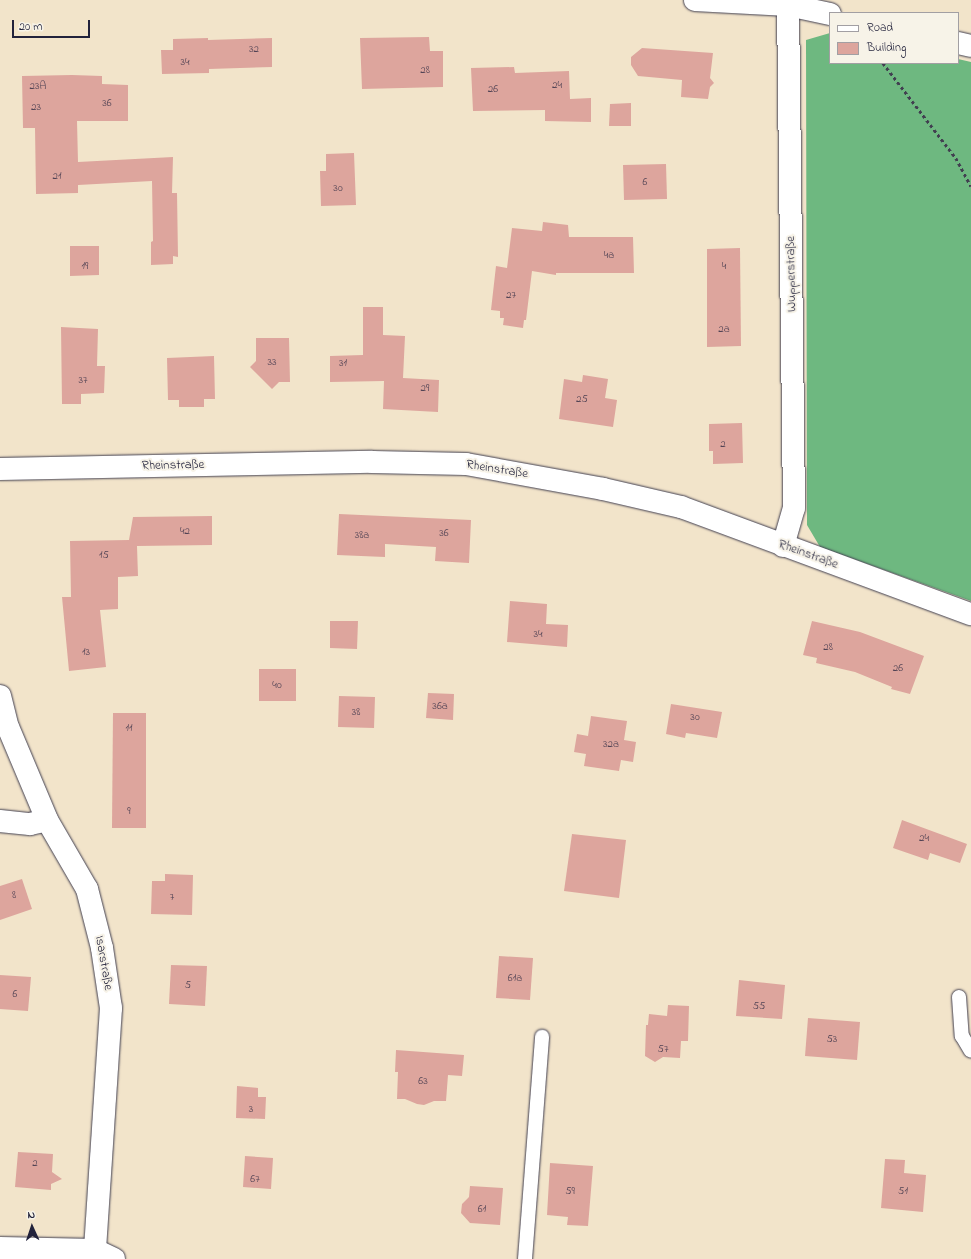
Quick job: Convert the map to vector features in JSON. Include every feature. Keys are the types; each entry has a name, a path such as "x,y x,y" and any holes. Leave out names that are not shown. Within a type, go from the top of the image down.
{"street":[{"path":"695,0 788,2 829,14"},
{"name":"Wupperstraße","path":"782,546 794,508 788,2"},
{"path":"959,43 971,46"},
{"name":"Rheinstraße","path":"0,469 372,462 466,464 603,488 681,507 782,546 971,614"},
{"name":"Isarstraße","path":"0,696 8,726 47,820 87,889 102,948 111,1008 105,1255"},
{"path":"0,821 30,824 47,820"},
{"path":"0,1248 105,1255"}],"lane":[{"path":"959,997 962,1036 971,1051"},
{"path":"525,1259 542,1038"}],"path":[{"path":"884,64 956,158 971,186"}],"green space":[{"path":"829,33 829,64 959,64 959,59 971,62 971,601 820,547 807,525 806,40"}],"building":[{"path":"429,37 430,51 443,51 443,87 362,89 360,38"},
{"path":"208,38 208,40 272,38 272,67 209,69 209,73 162,74 161,50 173,50 173,39"},
{"path":"642,48 713,53 710,78 714,83 710,87 708,99 681,97 682,80 638,76 631,65 631,57"},
{"path":"514,67 515,73 569,71 570,99 591,98 591,122 545,121 545,110 473,111 471,68"},
{"path":"22,76 102,76 102,84 128,85 128,121 77,121 78,162 173,157 172,193 177,193 178,257 173,256 173,264 151,265 151,242 153,241 152,181 78,185 78,193 36,194 35,128 23,128"},
{"path":"631,103 631,126 609,126 610,104"},
{"path":"354,153 356,205 321,206 320,171 326,171 326,154"},
{"path":"666,164 667,199 624,200 623,165"},
{"path":"543,222 568,225 569,237 633,237 634,273 556,273 556,275 532,271 526,320 524,320 523,328 503,325 504,318 500,318 500,311 491,310 496,266 507,268 512,228 542,231"},
{"path":"70,246 99,246 99,275 70,276"},
{"path":"740,248 741,346 707,347 707,249"},
{"path":"363,307 383,307 383,335 405,336 403,378 439,380 438,412 383,409 384,381 330,382 330,356 363,355"},
{"path":"61,327 98,329 97,366 105,366 104,393 81,394 81,404 62,404"},
{"path":"256,338 289,338 290,382 279,382 272,389 250,367 256,361"},
{"path":"214,356 215,399 204,399 204,407 179,407 179,400 168,400 167,358"},
{"path":"583,375 608,379 605,398 617,400 613,427 559,419 564,379 582,382"},
{"path":"742,423 743,463 713,464 713,451 709,451 709,424"},
{"path":"339,514 471,520 469,563 435,561 436,547 385,544 385,557 337,555"},
{"path":"212,516 212,545 137,546 138,576 118,577 118,609 100,610 106,667 69,671 62,597 71,597 70,541 129,540 133,517"},
{"path":"510,601 547,604 546,624 568,625 567,647 507,642"},
{"path":"330,621 358,621 357,649 330,648"},
{"path":"812,621 860,632 924,656 910,694 891,689 892,687 855,672 816,663 817,658 803,655"},
{"path":"259,669 296,669 296,701 259,701"},
{"path":"428,693 454,694 453,720 426,718"},
{"path":"339,696 375,697 374,728 338,727"},
{"path":"671,704 722,712 717,738 686,733 685,738 666,734"},
{"path":"113,713 146,713 146,828 112,828"},
{"path":"591,716 627,721 624,740 636,742 633,762 621,760 619,771 584,766 586,754 574,752 577,734 588,736"},
{"path":"902,820 967,844 960,863 930,853 928,860 893,848"},
{"path":"572,834 626,840 619,898 564,891"},
{"path":"165,874 193,875 192,915 151,914 152,881 165,881"},
{"path":"22,879 32,909 0,920 0,886"},
{"path":"499,956 533,958 530,1000 496,998"},
{"path":"171,965 207,966 205,1006 169,1004"},
{"path":"0,975 31,977 28,1011 0,1009"},
{"path":"739,980 785,985 782,1019 736,1016"},
{"path":"668,1005 689,1006 688,1041 681,1041 680,1058 663,1057 655,1062 645,1056 646,1025 648,1025 649,1014 667,1016"},
{"path":"808,1018 860,1022 857,1060 805,1056"},
{"path":"396,1050 464,1055 462,1076 448,1075 446,1101 434,1101 424,1105 405,1099 397,1099 398,1072 395,1072"},
{"path":"237,1086 258,1088 258,1097 266,1097 265,1119 236,1118"},
{"path":"18,1152 53,1154 52,1172 62,1179 51,1184 51,1190 15,1187"},
{"path":"245,1156 273,1158 271,1189 243,1187"},
{"path":"885,1159 905,1160 904,1173 926,1175 923,1212 881,1208"},
{"path":"550,1163 593,1166 588,1226 567,1225 568,1217 547,1215"},
{"path":"470,1186 503,1188 500,1225 470,1223 461,1213 462,1204 469,1197"}]}
